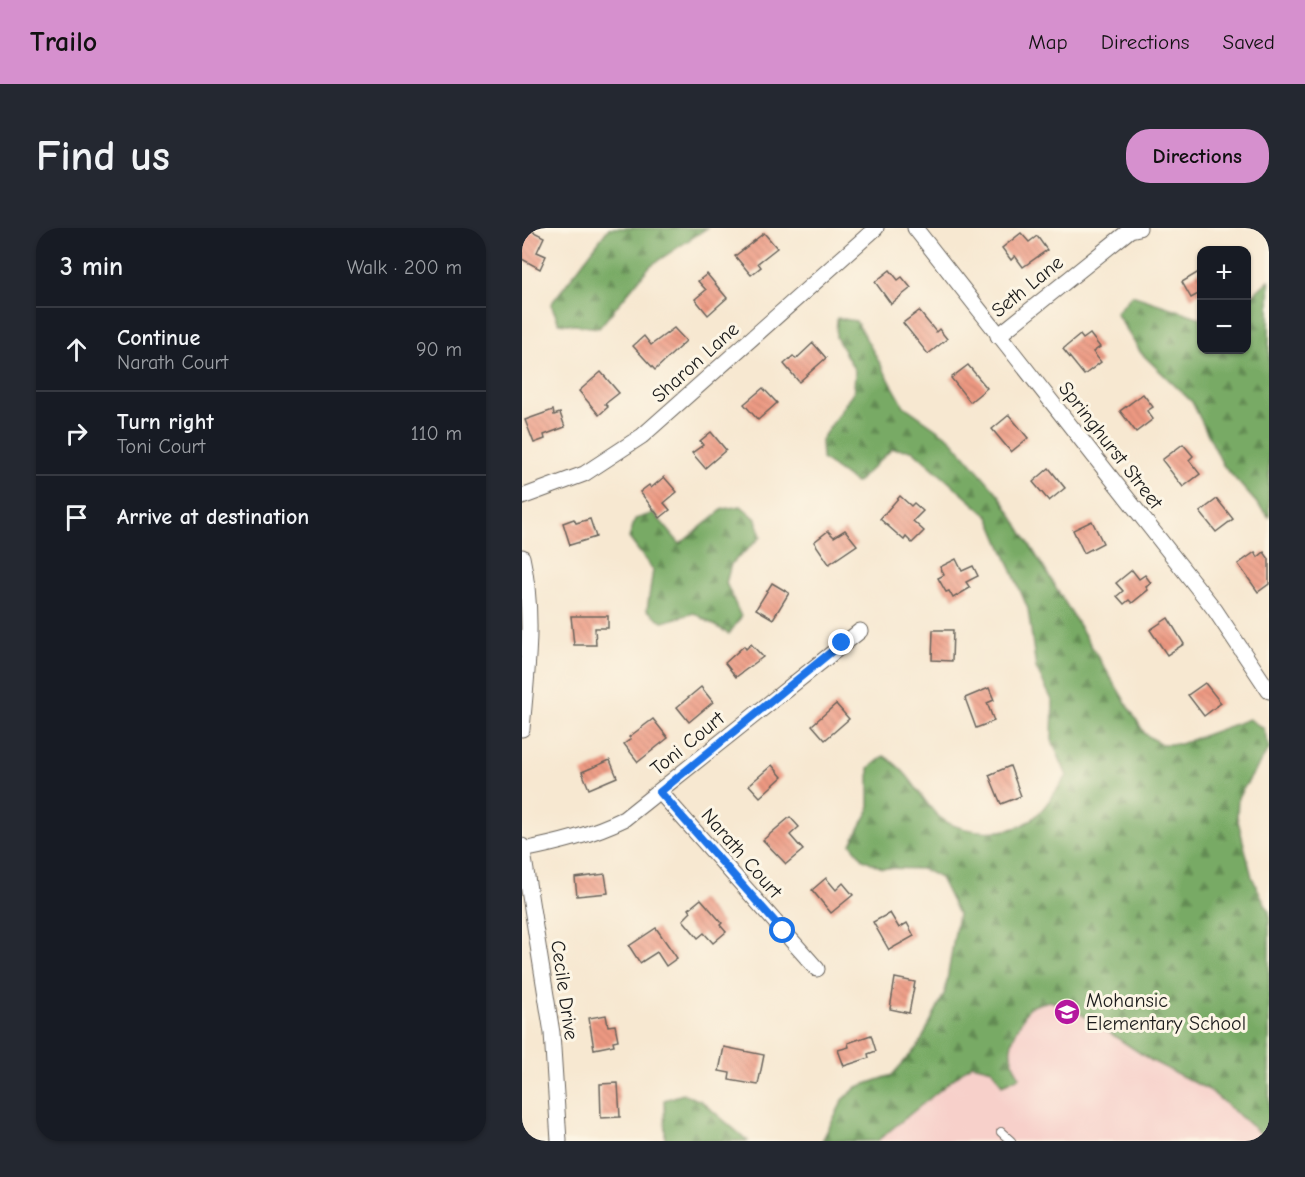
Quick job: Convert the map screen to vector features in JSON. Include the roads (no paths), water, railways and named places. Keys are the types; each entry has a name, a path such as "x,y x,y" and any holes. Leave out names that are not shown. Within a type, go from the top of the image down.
{"street":[{"name":"Sharon Lane","path":"522,497 584,474 642,436 876,228"},
{"name":"Springhurst Street","path":"915,228 1215,610 1269,691"},
{"name":"Seth Lane","path":"998,336 1130,230 1139,228"},
{"path":"522,558 530,603 522,729"},
{"name":"Toni Court","path":"522,848 558,843 598,832 624,819 860,631"},
{"name":"Narath Court","path":"660,792 816,969"},
{"name":"Cecile Drive","path":"522,848 552,1033 559,1141"}],"lane":[{"path":"1001,1132 1011,1141"}],"place":[{"name":"Mohansic Elementary School","path":"1067,1012"}]}
